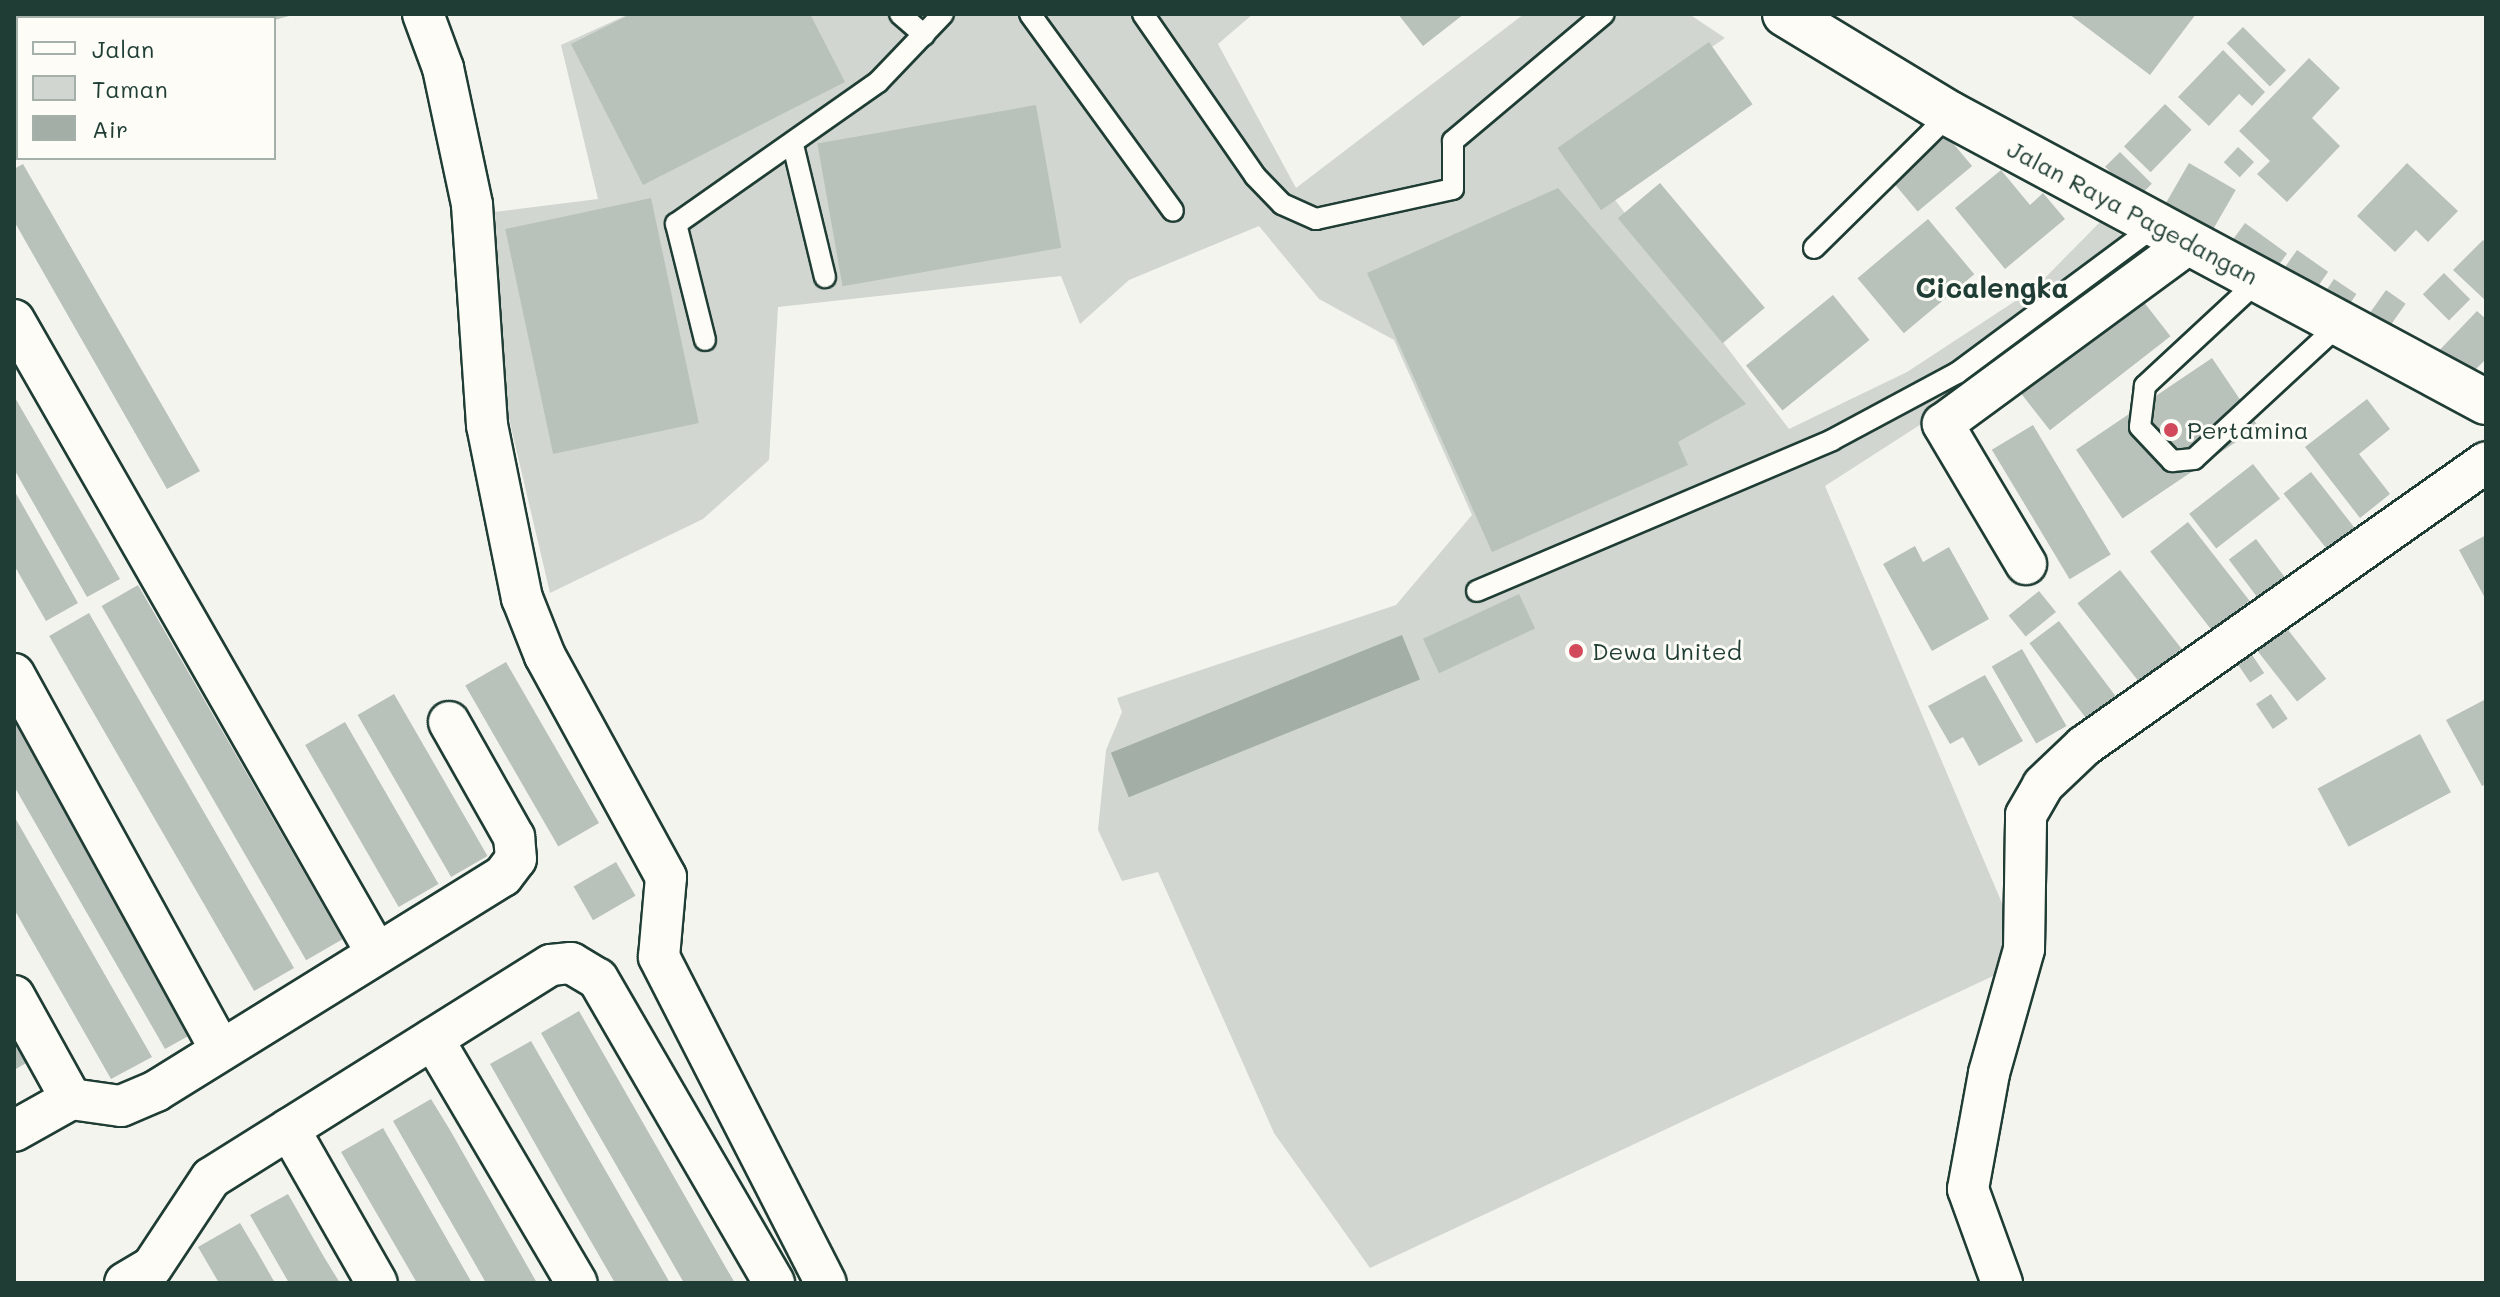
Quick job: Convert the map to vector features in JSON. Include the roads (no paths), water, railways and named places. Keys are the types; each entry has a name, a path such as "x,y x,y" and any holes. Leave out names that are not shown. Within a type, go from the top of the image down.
{"street":[{"path":"423,14 443,68 472,205 487,425 522,598 545,656 666,877 659,957 826,1283"},
{"name":"Jalan Raya Pagedangan","path":"1785,14 1950,114 2486,402"},
{"path":"2026,564 1943,424 2173,234"},
{"path":"14,320 376,952"},
{"path":"2002,1283 1968,1189 1989,1073 2024,949 2026,815 2043,785 2084,746 2486,462"},
{"path":"14,674 221,1050"},
{"path":"14,1131 71,1099 121,1106 221,1050 503,876 516,859 514,837 449,722"},
{"path":"146,1278 211,1178 551,965 571,963 598,979 774,1283"},
{"path":"14,996 71,1099"},
{"path":"433,1039 577,1283"},
{"path":"289,1129 377,1283"}],"lane":[{"path":"900,14 924,35"},
{"path":"705,340 676,224 793,145 878,82 943,14"},
{"path":"1030,14 1173,211"},
{"path":"1143,14 1255,176 1282,204 1316,219 1453,189 1453,141 1604,14"},
{"path":"1814,248 1950,114"},
{"path":"793,145 825,277"},
{"path":"1477,591 1832,440 1944,381 2173,234"},
{"path":"2259,280 2145,386 2140,427 2172,461 2194,459 2340,324"}],"water":[{"path":"1402,635 1420,680 1129,797 1111,753"}],"place":[{"name":"Pertamina","path":"2171,430"},
{"name":"Dewa United","path":"1576,651"}],"district":[{"name":"Cicalengka","path":"1992,287"}]}
